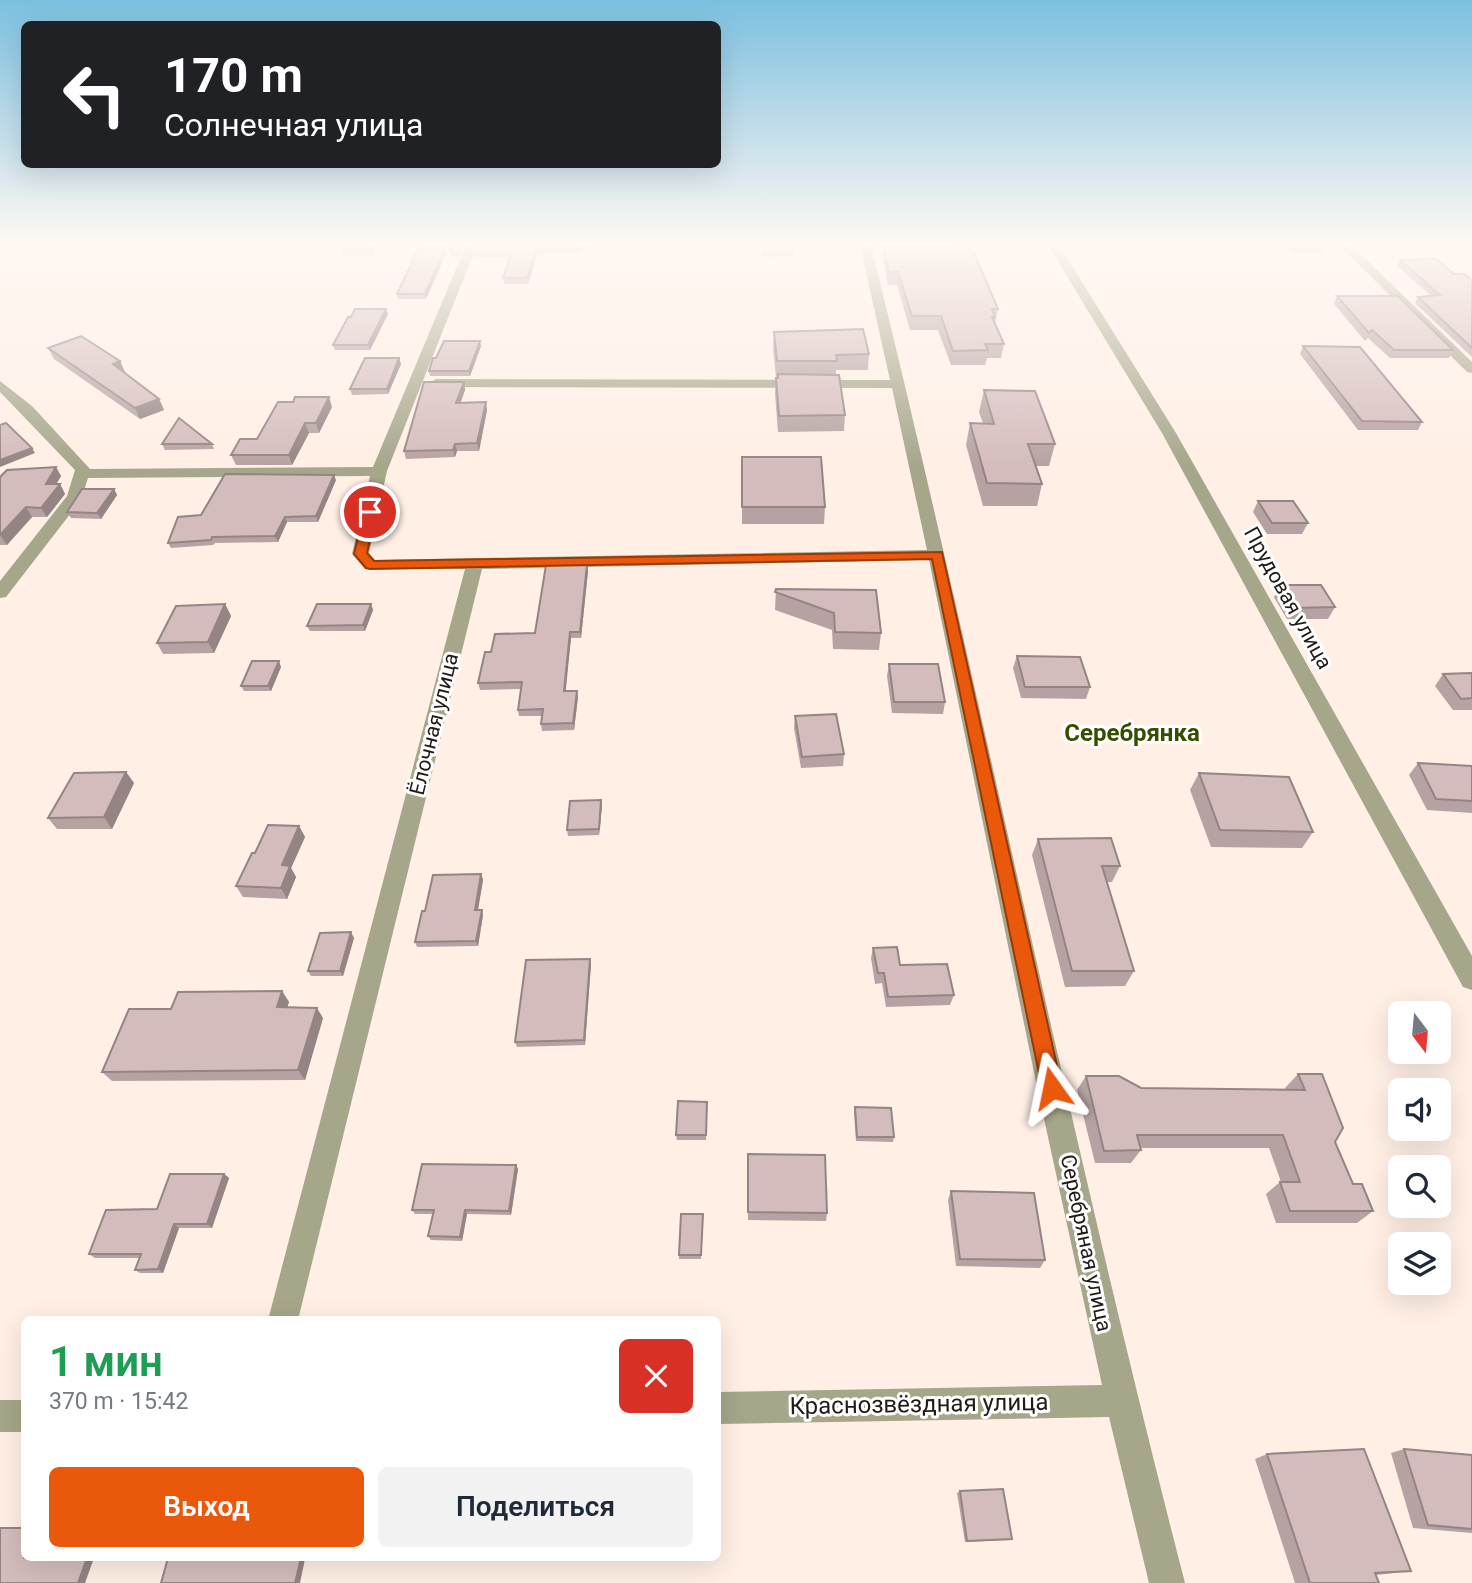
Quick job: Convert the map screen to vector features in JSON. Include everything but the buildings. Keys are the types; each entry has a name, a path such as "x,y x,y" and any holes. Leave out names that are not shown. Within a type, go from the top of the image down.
{"street":[{"path":"441,319 379,471 360,554 370,565 938,555"},
{"name":"Серебряная улица","path":"883,319 938,555 1120,1401 1167,1583"},
{"name":"Прудовая улица","path":"1099,319 1169,433 1472,979"},
{"path":"1420,319 1472,369"},
{"path":"415,383 899,384"},
{"path":"0,385 27,409 83,469 75,497 0,593"},
{"path":"81,474 379,471"},
{"name":"Ёлочная улица","path":"283,1316 475,564"},
{"name":"Краснозвёздная улица","path":"721,1408 1120,1401"},
{"path":"0,1416 21,1416"}],"district":[{"name":"Серебрянка","path":"1132,733"}],"route":[{"path":"370,512 360,554 370,565 938,555 1052,1088"}]}
